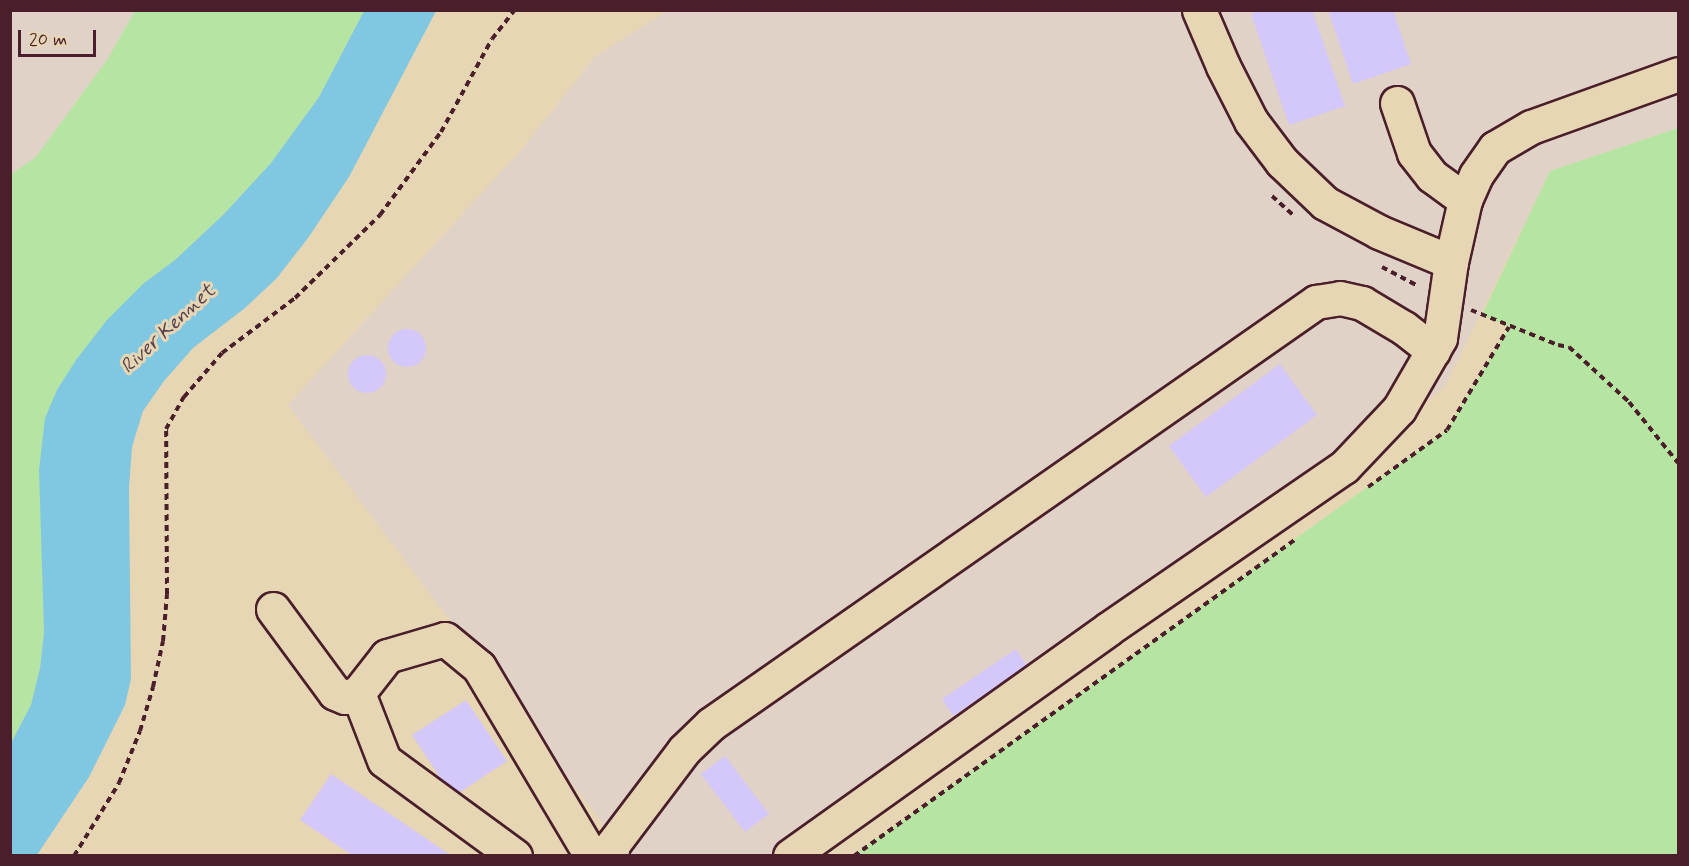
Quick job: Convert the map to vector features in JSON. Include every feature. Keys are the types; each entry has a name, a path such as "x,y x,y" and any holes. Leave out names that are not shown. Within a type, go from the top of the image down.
{"lane":[{"path":"1199,10 1222,66 1251,120 1282,162 1325,203 1379,232 1451,262"},
{"path":"790,855 1108,630 1344,467 1399,409 1440,338 1451,262 1466,200 1476,175 1496,148 1531,127 1678,74"},
{"path":"1397,103 1414,153 1431,176 1466,200"},
{"path":"610,855 613,844 684,750 711,724 1316,302 1340,298 1362,303 1404,328 1433,351"},
{"path":"273,609 335,693 345,697 358,693 387,657 445,639 479,667 591,855"},
{"path":"358,693 384,760 515,855"}],"path":[{"path":"74,855 119,783 140,731 163,641 167,594 166,429 184,397 222,352 295,298 380,215 441,132 492,39 515,10"},
{"path":"1557,345 1569,347 1629,402 1678,463"}],"shaded area":[{"path":"11,11 183,11 11,405"},
{"path":"667,11 1678,11 1678,128 1550,171 1445,387 814,855 626,855 288,405 522,149 595,57"}],"green space":[{"path":"135,11 364,11 319,97 271,163 224,214 175,260 144,283 42,552 44,632 40,668 31,705 11,743 11,174 35,158 107,60"},
{"path":"1678,128 1678,855 854,855 1447,430 1509,327 1482,315 1550,171"}],"water":[{"name":"River Kennet","path":"364,11 436,11 349,177 308,238 277,278 245,308 193,348 164,381 143,411 132,447 129,488 131,679 125,705 89,777 37,855 11,855 11,743 31,705 40,668 44,632 39,470 45,418 57,390 76,360 107,320 144,283 175,260 224,214 271,163 319,97"}],"building":[{"path":"1261,10 1312,10 1345,106 1289,125 1251,14"},
{"path":"1328,10 1393,10 1411,64 1353,84"},
{"path":"407,329 420,335 426,348 420,361 407,367 394,361 388,348 394,335"},
{"path":"367,355 380,361 386,374 380,387 367,393 354,387 348,374 354,361"},
{"path":"1280,364 1317,415 1206,497 1169,446"},
{"path":"1016,649 1027,666 953,716 942,699"},
{"path":"466,700 507,761 453,797 412,735"},
{"path":"725,756 769,814 745,832 701,774"},
{"path":"331,774 452,856 353,856 300,820"}]}
